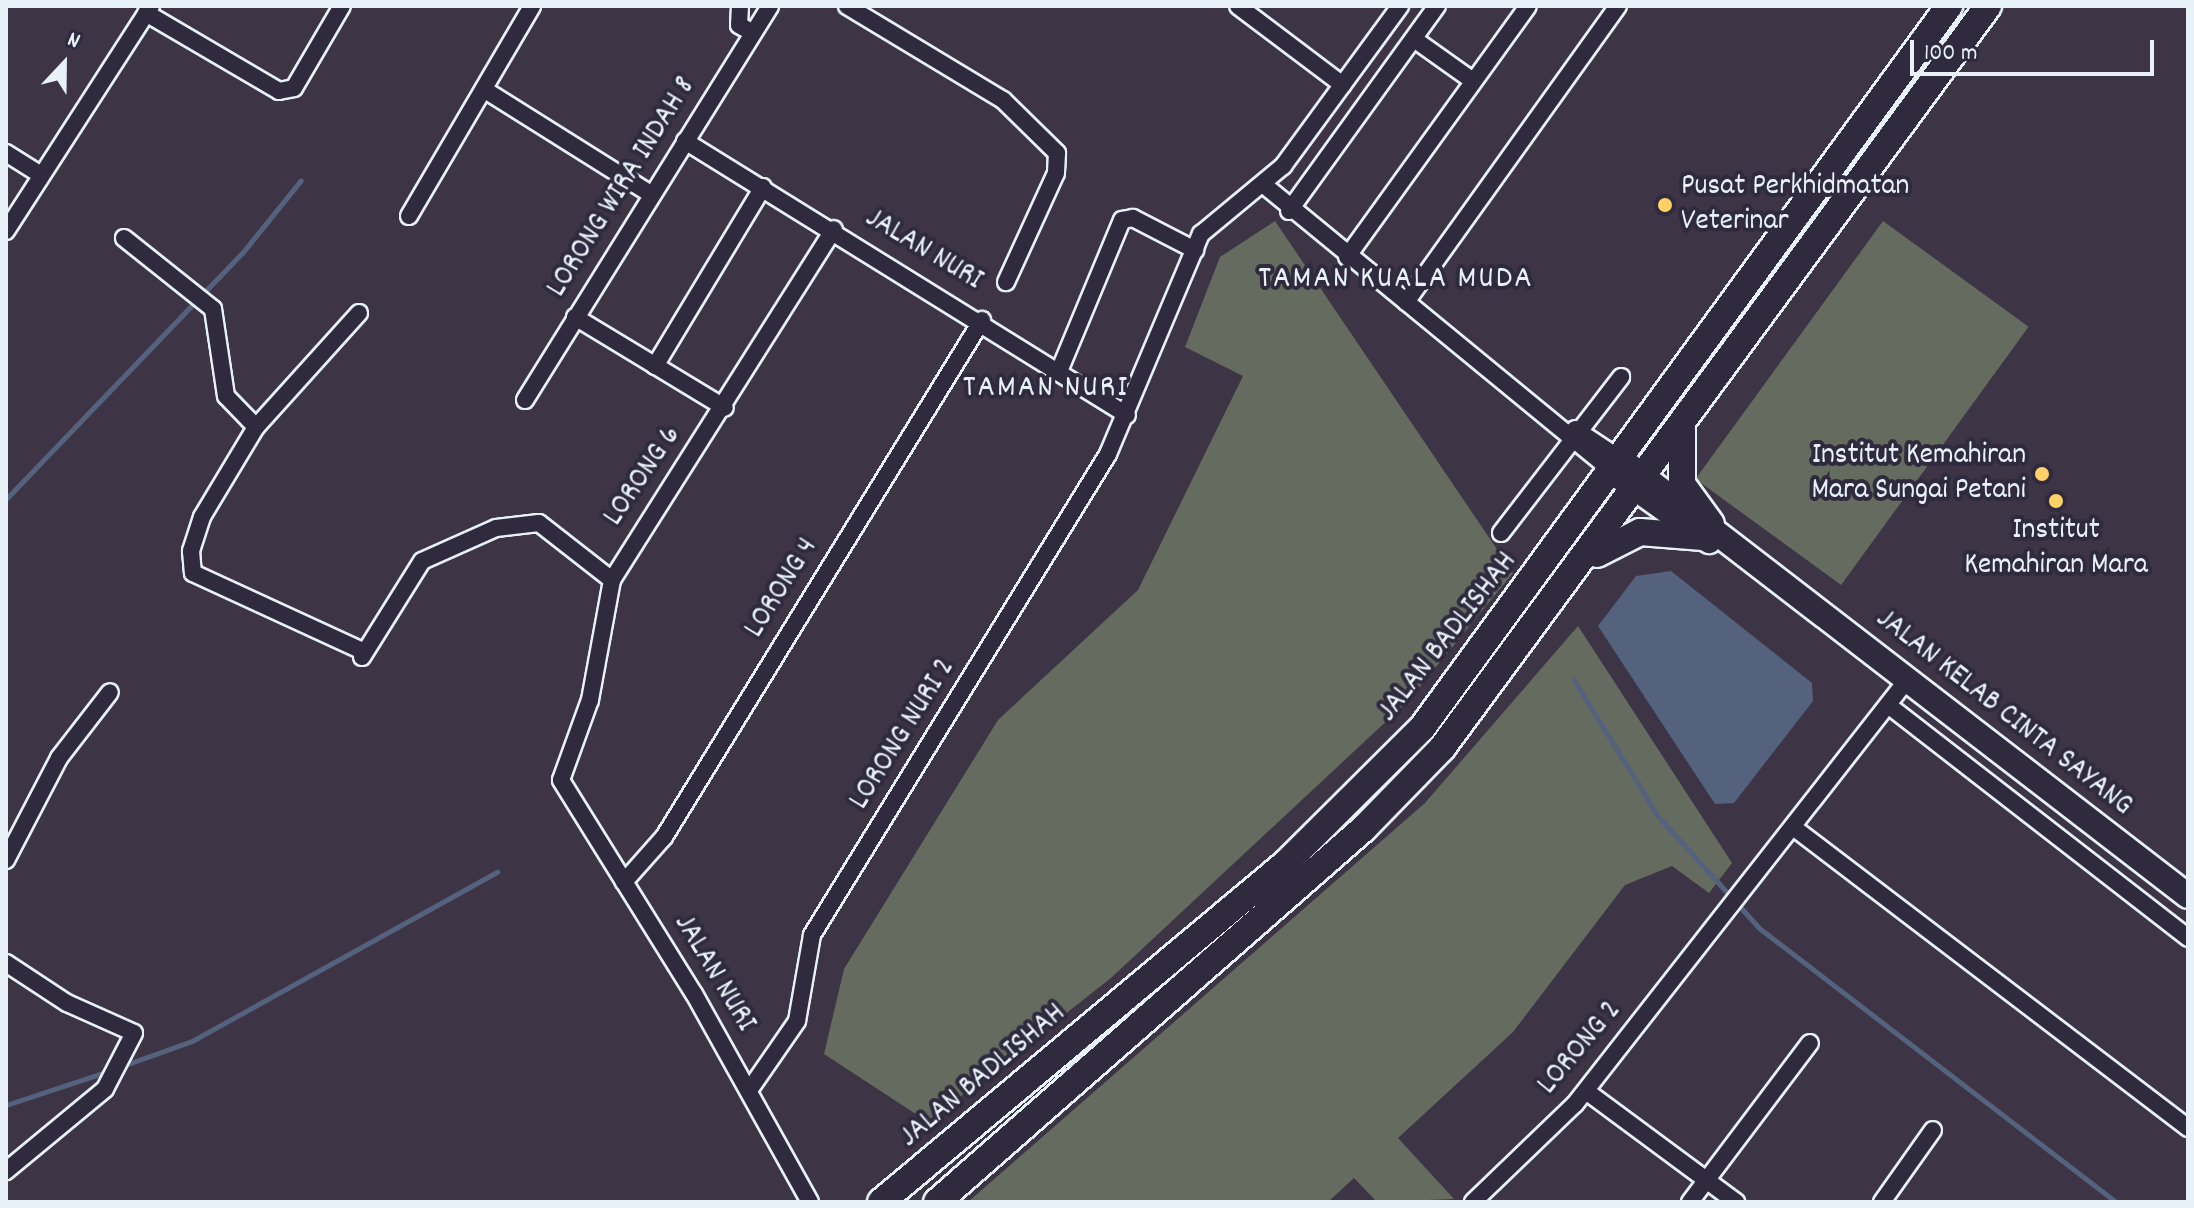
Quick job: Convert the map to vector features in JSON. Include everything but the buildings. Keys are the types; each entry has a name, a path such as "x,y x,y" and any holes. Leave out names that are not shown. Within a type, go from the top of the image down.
{"main road":[{"name":"JALAN BADLISHAH","path":"937,1202 1293,874 1453,692 1949,6"},
{"name":"JALAN BADLISHAH","path":"881,1202 1293,874 1442,748 1642,484 1988,6"},
{"path":"1584,561 1640,532 1707,530 1682,484 1682,429"},
{"name":"JALAN KELAB CINTA SAYANG","path":"1618,467 1779,583 2188,896"}],"street":[{"path":"6,231 39,174 149,10 279,91 294,88 342,6"},
{"path":"409,216 532,6"},
{"path":"740,6 739,25 753,33"},
{"name":"LORONG WIRA INDAH 8","path":"525,400 770,6"},
{"path":"847,6 1003,100 1057,153 1056,173 1006,282"},
{"path":"1238,6 1343,85"},
{"name":"LORONG NURI 2","path":"750,1089 797,1021 804,954 818,924 1127,415 1195,250 1208,227 1264,185 1343,85 1400,6"},
{"path":"1289,211 1437,6"},
{"path":"1347,257 1528,6"},
{"path":"1406,302 1618,6"},
{"path":"1414,39 1473,81"},
{"path":"485,90 651,194"},
{"name":"JALAN NURI","path":"685,141 982,320 1127,415"},
{"path":"6,153 39,174"},
{"path":"1264,185 1289,211 1618,467"},
{"path":"655,366 763,187"},
{"path":"1060,369 1122,220 1133,218 1195,250"},
{"name":"LORONG 6","path":"561,780 590,700 612,580 725,408 834,229"},
{"path":"124,238 207,302 219,324 226,396 256,427"},
{"path":"359,313 256,427 193,538 193,573 364,655 422,561 496,528 539,523 612,580"},
{"path":"575,317 725,408"},
{"name":"LORONG 4","path":"624,882 664,837 982,320"},
{"path":"1501,533 1621,377"},
{"name":"LORONG 2","path":"1473,1202 1586,1091 1907,680"},
{"path":"6,860 59,758 110,692"},
{"path":"1888,705 2188,938"},
{"name":"JALAN NURI","path":"561,780 750,1089 810,1202"},
{"path":"1793,827 2188,1128"},
{"path":"6,963 67,1003 134,1033 113,1078 6,1171"},
{"path":"1690,1202 1810,1043"},
{"path":"1586,1091 1705,1184 1736,1202"},
{"path":"1882,1202 1933,1130"}],"green space":[{"path":"1275,221 1513,573 1408,701 1111,978 928,1122 824,1054 844,969 998,720 1138,590 1243,376 1185,347 1220,257"},
{"path":"1883,221 2029,327 1841,585 1695,479"},
{"path":"1578,626 1732,863 1709,893 1672,866 1625,885 1513,1032 1398,1138 1454,1199 1377,1202 1354,1178 1328,1202 968,1202 1425,803"}],"water":[{"path":"1671,571 1812,683 1813,701 1734,803 1715,804 1598,626 1636,576"}],"waterway":[{"path":"6,499 243,252 301,180"},
{"path":"1574,680 1657,815 1759,928 2116,1202"},
{"path":"122,1066 192,1041 497,872"},
{"path":"6,1105 109,1071"}],"place":[{"name":"Pusat Perkhidmatan Veterinar","path":"1665,205"},
{"name":"Institut Kemahiran Mara Sungai Petani","path":"2042,474"},
{"name":"Institut Kemahiran Mara","path":"2056,501"}],"district":[{"name":"TAMAN KUALA MUDA","path":"1396,280"},
{"name":"TAMAN NURI","path":"1046,389"}]}
